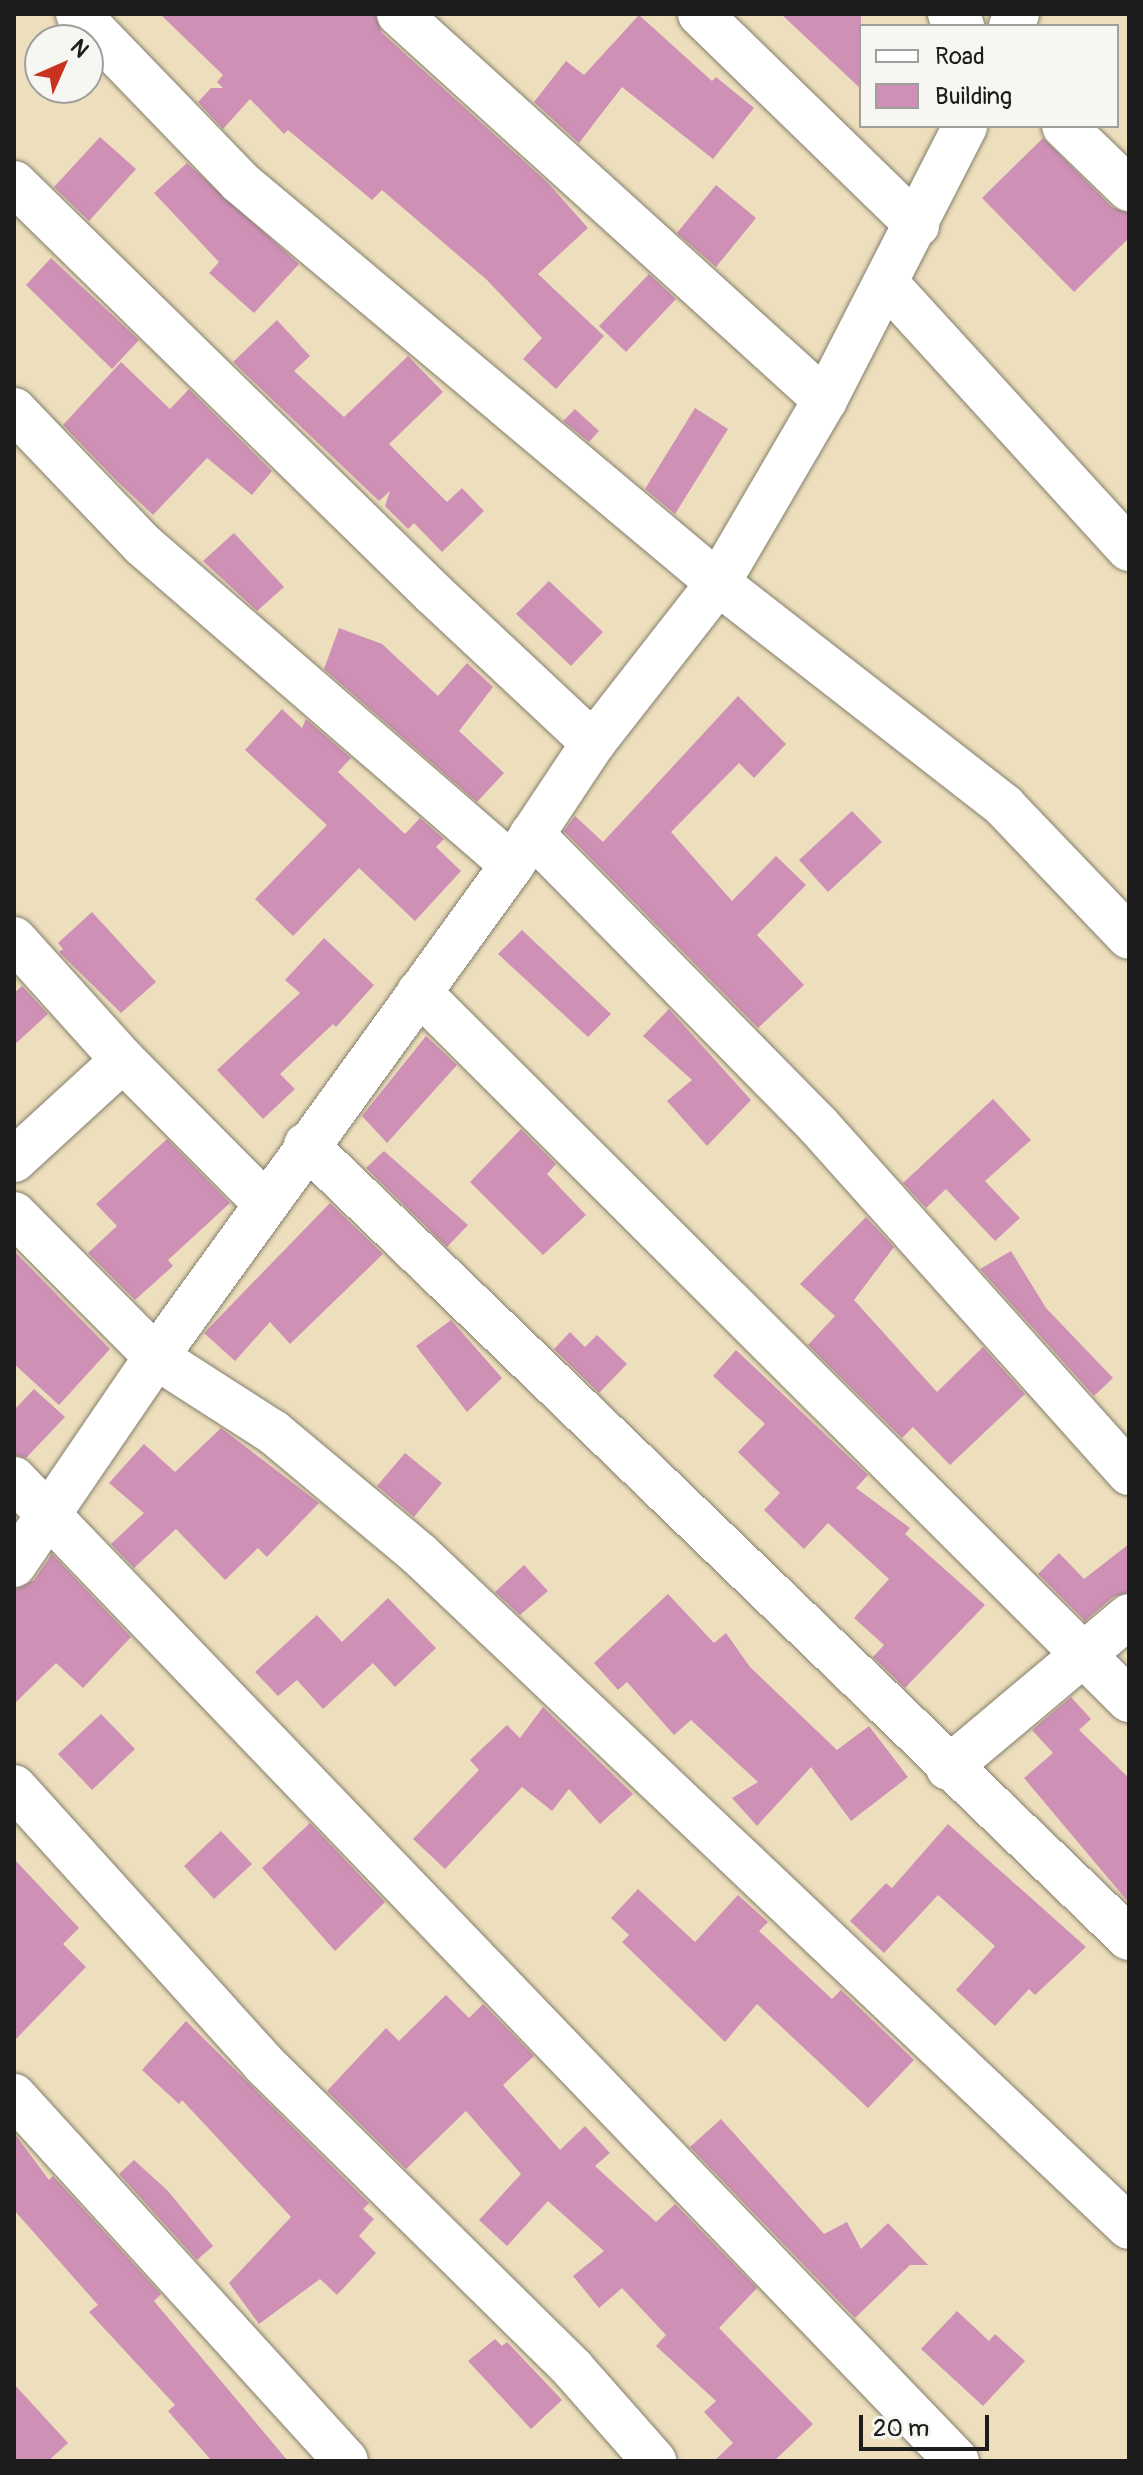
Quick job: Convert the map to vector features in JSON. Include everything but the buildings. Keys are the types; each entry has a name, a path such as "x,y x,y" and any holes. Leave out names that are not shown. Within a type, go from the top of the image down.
{"street":[{"path":"78,14 240,182 718,583 1004,806 1129,937"},
{"path":"399,14 825,400"},
{"path":"700,14 917,225"},
{"path":"14,1565 156,1357 522,849 593,743 718,583 825,400 887,284 964,128"},
{"path":"1066,128 1129,189"},
{"path":"14,183 434,594 593,743"},
{"path":"887,284 1129,549"},
{"path":"14,410 143,545 522,849 818,1125 1129,1473"},
{"path":"14,939 123,1060 266,1204"},
{"path":"419,992 1087,1653 1129,1700"},
{"path":"14,1160 123,1060"},
{"path":"306,1145 948,1768 1129,1938"},
{"path":"14,1214 156,1357 273,1432 419,1554 1124,2213"},
{"path":"14,1479 51,1514 957,2461"},
{"path":"948,1768 1129,1616"},
{"path":"14,1787 263,2063 573,2369 654,2461"},
{"path":"14,2096 346,2461"}]}
